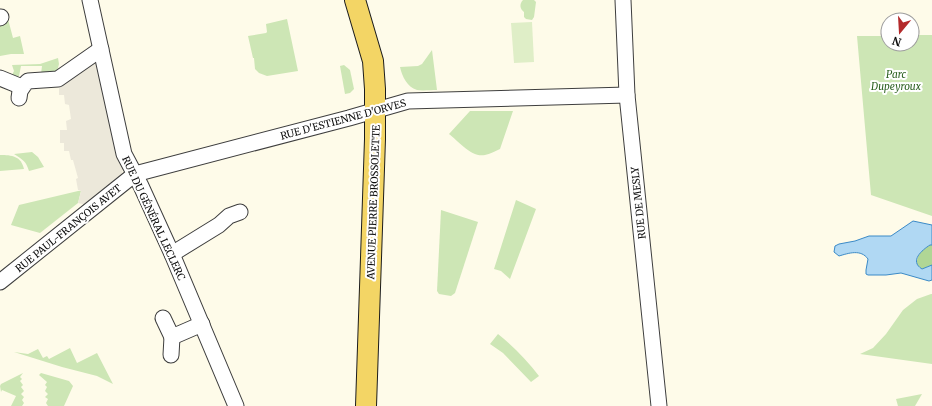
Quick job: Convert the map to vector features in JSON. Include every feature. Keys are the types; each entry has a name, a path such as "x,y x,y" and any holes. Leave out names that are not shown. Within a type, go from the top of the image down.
{"main road":[{"name":"AVENUE PIERRE BROSSOLETTE","path":"355,0 373,61 376,110 366,406"}],"street":[{"name":"RUE DU GÉNÉRAL LECLERC","path":"90,0 124,154 135,174 172,254 236,406"},
{"name":"RUE DE MESLY","path":"623,0 627,95 659,406"},
{"path":"0,78 21,92 28,81 58,79 101,49"},
{"name":"RUE D'ESTIENNE D'ORVES","path":"135,174 408,101 627,95"},
{"name":"RUE PAUL-FRANÇOIS AVET","path":"0,282 135,174"},
{"path":"172,254 219,225 228,216 240,212"},
{"path":"163,318 172,337 171,355"},
{"path":"172,337 202,324"}],"green space":[{"path":"523,0 534,0 536,2 534,17 532,20 524,17 524,12 520,6"},
{"path":"8,19 13,38 20,36 24,54 0,56 0,24"},
{"path":"287,19 298,71 267,76 259,73 255,69 254,58 248,36 266,33 266,24"},
{"path":"532,22 534,62 514,63 511,23"},
{"name":"Parc Dupeyroux","path":"920,35 932,35 932,216 871,195 857,36 880,36 880,52 920,52"},
{"path":"432,50 437,90 413,89 406,81 400,67 418,66 422,64"},
{"path":"58,58 59,64 57,72 41,74 42,66 21,66 19,76 15,78 11,77 14,71 12,65 40,64"},
{"path":"344,65 350,70 354,89 350,93 345,94 340,66"},
{"path":"470,111 513,111 500,149 485,155 475,154 470,152 449,134"},
{"path":"32,152 38,157 44,167 29,171 24,161 14,154"},
{"path":"0,155 15,157 21,161 24,169 0,171"},
{"path":"81,191 78,203 40,233 11,225 19,205"},
{"path":"516,200 536,209 510,279 501,271 494,269"},
{"path":"441,210 478,222 455,293 451,296 439,294 437,291"},
{"path":"932,245 932,265 922,269 917,265 917,258 922,251"},
{"path":"931,294 932,364 860,354 873,348 886,334 903,310 917,299"},
{"path":"498,334 530,364 539,376 531,382 503,353 490,344"},
{"path":"70,348 77,363 97,353 113,384 97,376 14,352 28,354 38,349 43,358 47,356 49,359"},
{"path":"23,373 20,377 22,379 20,381 23,385 21,387 24,391 21,394 24,397 22,400 24,403 22,406 11,406 16,396 2,390 1,392 0,386 1,384"},
{"path":"41,373 69,381 73,386 64,406 48,406 46,403 48,399 45,397 48,394 45,391 47,387 45,385 47,382 39,375"},
{"path":"922,394 915,406 898,406 896,399"}],"shaded area":[{"path":"95,60 99,63 124,165 121,177 87,205 78,203 81,191 78,190 76,179 78,178 73,160 71,160 69,151 64,151 64,143 60,143 60,130 67,130 66,121 71,119 69,105 65,104 64,95 59,95 59,83"}],"water":[{"path":"913,221 932,225 932,245 930,245 918,256 917,263 922,269 932,265 932,280 929,281 901,273 868,275 866,274 866,270 868,259 865,256 855,253 839,256 834,252 835,246 839,244 855,241 869,236 891,236"}]}
